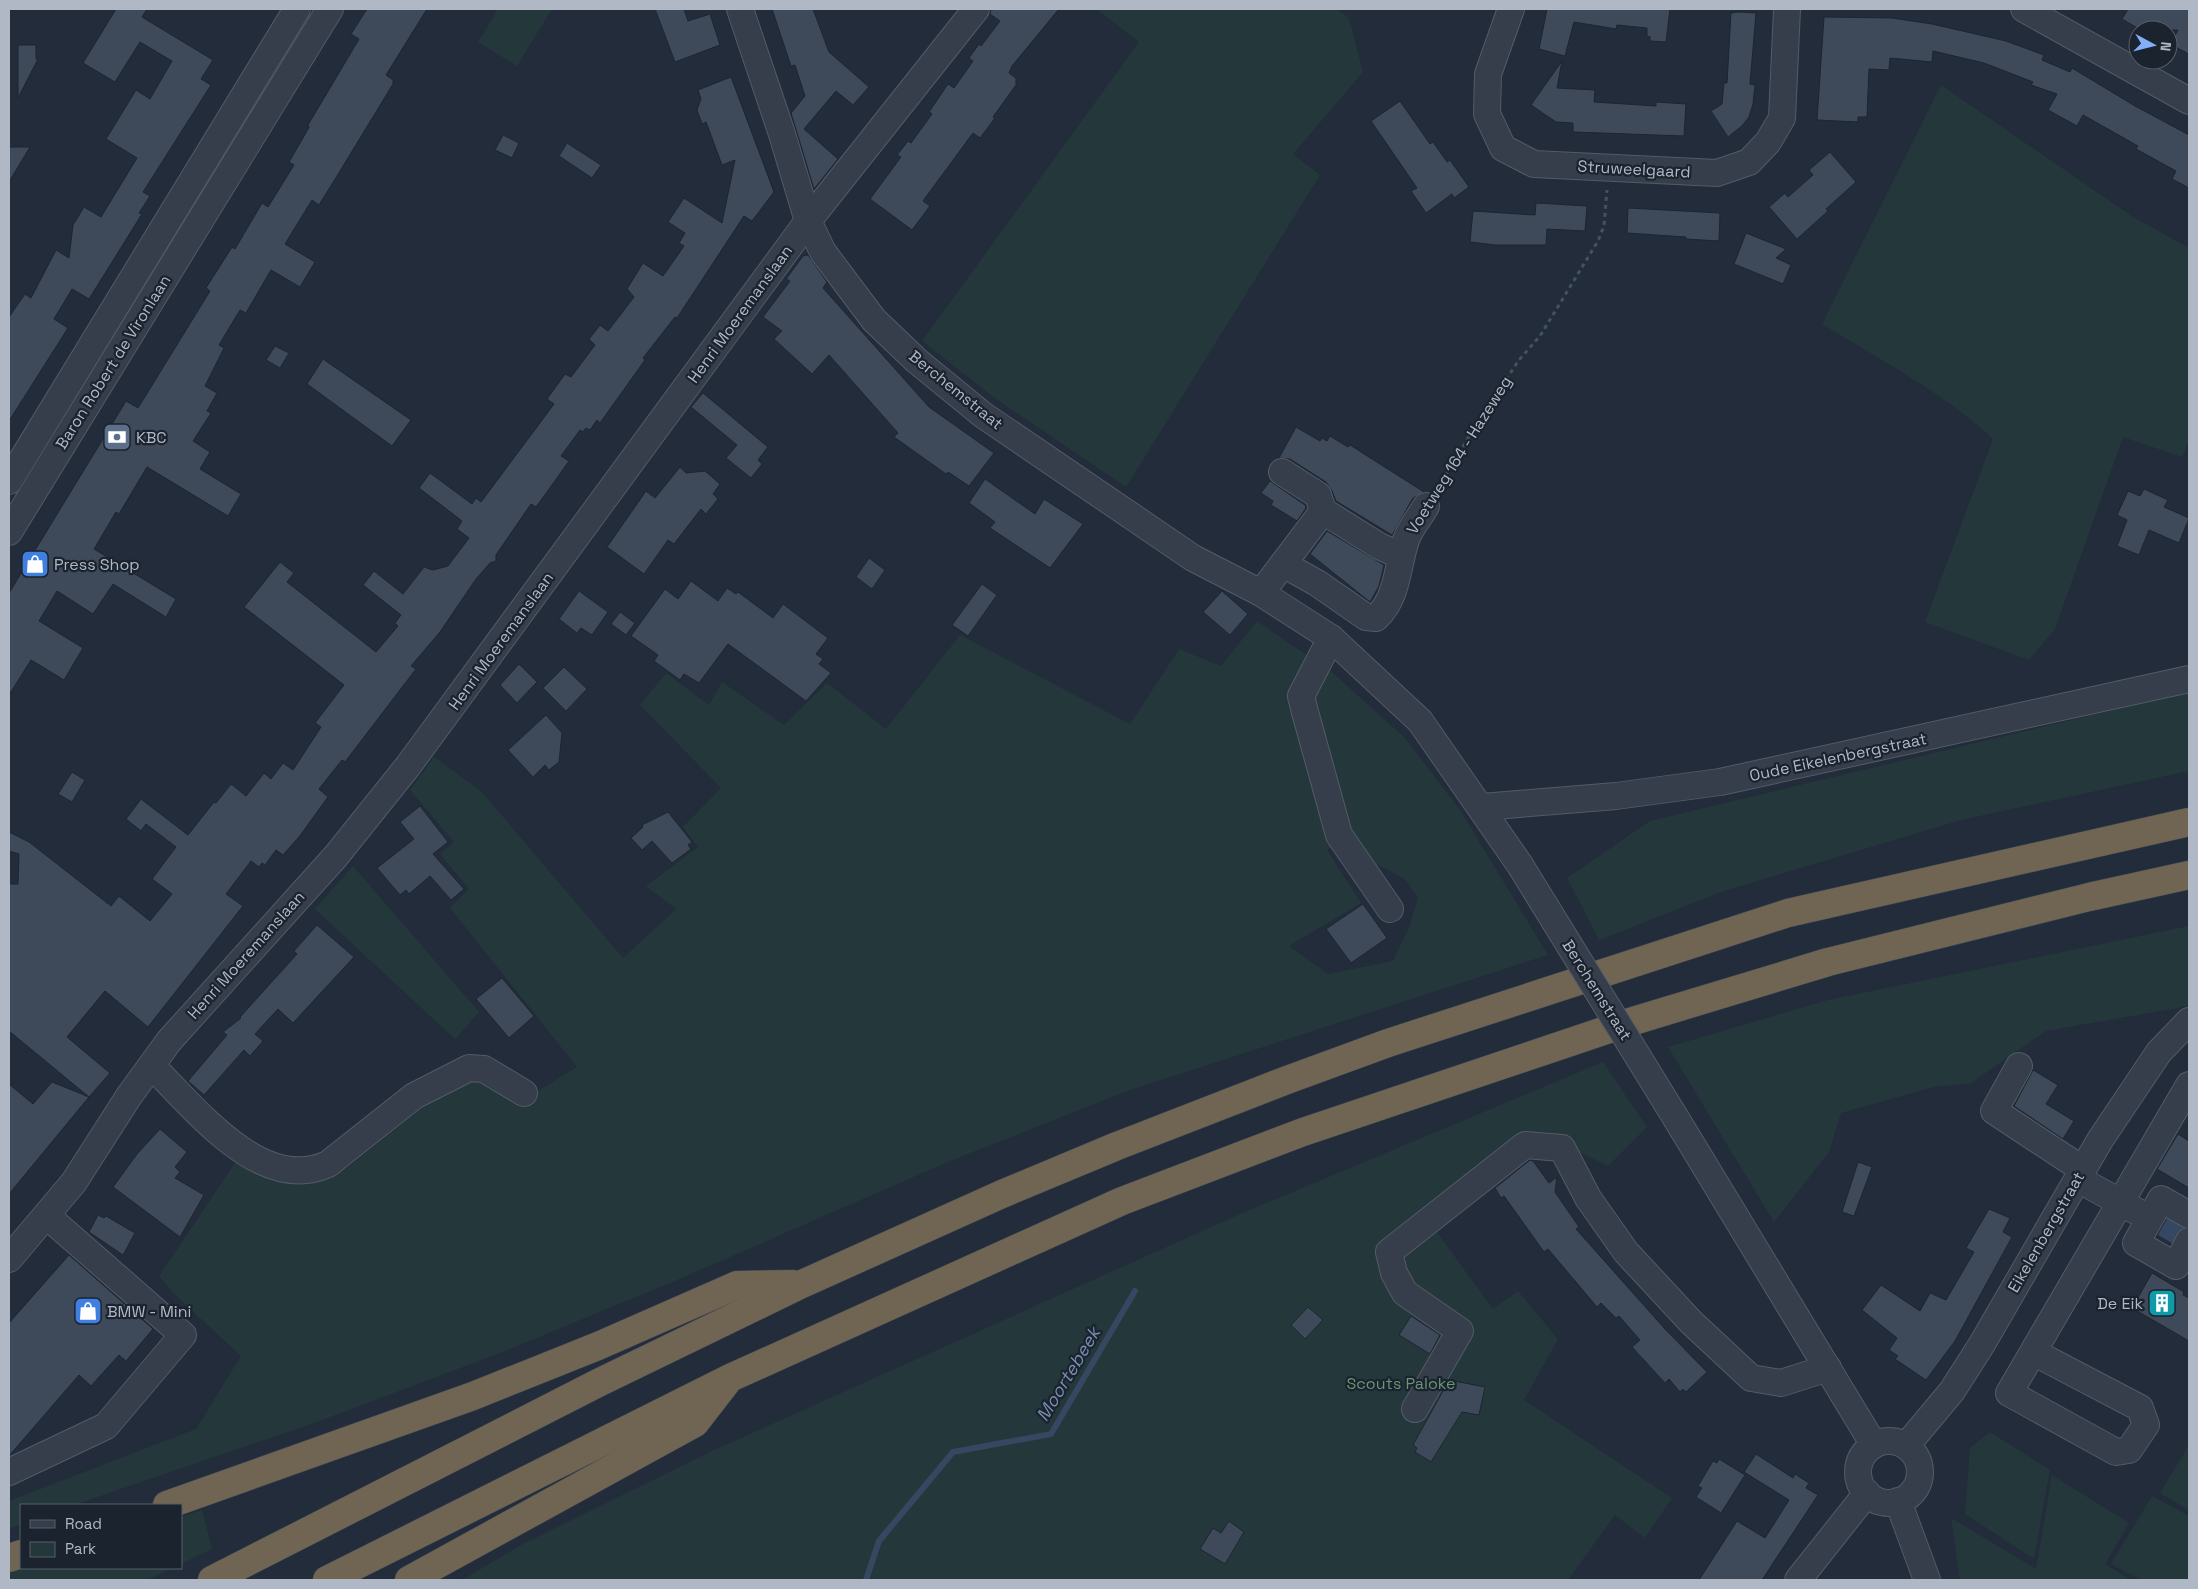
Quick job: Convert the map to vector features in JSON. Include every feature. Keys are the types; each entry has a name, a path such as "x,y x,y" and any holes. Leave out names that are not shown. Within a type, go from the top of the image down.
{"highway":[{"path":"212,1580 598,1382 802,1284 1002,1194 1108,1150 1397,1040 1788,913 2189,822"},
{"path":"327,1580 730,1378 1122,1201 1302,1132 1630,1022 1828,962 2089,896 2189,875"},
{"path":"170,1504 473,1396 598,1346 737,1285 802,1284"},
{"path":"409,1580 696,1423 730,1378"}],"street":[{"name":"Baron Robert de Vironlaan","path":"9,482 297,9"},
{"name":"Baron Robert de Vironlaan","path":"9,532 330,9"},
{"name":"Berchemstraat","path":"740,9 782,134 808,221 823,252 874,320 917,362 983,415 1193,558 1261,593 1331,638 1420,720 1482,807 1520,865 1874,1445"},
{"name":"Henri Moeremanslaan","path":"9,1259 47,1216 89,1161 129,1096 204,1001 336,856 408,766 808,221 976,9"},
{"name":"Struweelgaard","path":"1511,9 1488,74 1487,114 1503,148 1534,164 1717,173 1749,162 1768,142 1782,118 1787,9"},
{"path":"2024,9 2189,101"},
{"path":"2055,9 2082,40"},
{"path":"195,177 218,192"},
{"path":"1282,472 1318,495 1323,511 1379,546 1402,556"},
{"name":"Voetweg 164 - Hazeweg","path":"1283,564 1317,583 1366,617 1376,618 1385,610 1391,596 1407,537 1426,506"},
{"path":"1261,593 1323,511"},
{"path":"1331,638 1301,696 1339,835 1390,909"},
{"name":"Oude Eikelenbergstraat","path":"1482,807 1616,796 1720,782 2189,679"},
{"name":"Eikelenbergstraat","path":"1906,1446 1952,1391 1982,1344 2100,1140 2159,1052 2189,1021"},
{"path":"152,1066 235,1147 270,1165 296,1170 315,1170 328,1164 414,1096 469,1068 484,1069 524,1093"},
{"path":"2019,1066 1994,1111 2080,1174 2121,1202 2150,1218"},
{"path":"2033,1352 2140,1408 2146,1425 2129,1450 2116,1452 2009,1393 2189,1085"},
{"path":"1415,1409 1460,1332 1405,1293 1394,1273 1389,1252 1525,1145 1562,1148 1588,1198 1626,1252 1692,1322 1751,1378 1781,1383 1828,1368"},
{"path":"2189,1214 2161,1199 2136,1244 2176,1266 2189,1241"},
{"path":"9,1472 106,1426 183,1335 47,1216"},
{"path":"1884,1441 1906,1446 1915,1455 1920,1468 1919,1479 1914,1490 1898,1501 1884,1503 1867,1493 1861,1485 1858,1473 1861,1458 1874,1445 1884,1441"},
{"path":"1798,1580 1867,1493"},
{"path":"1898,1501 1927,1580"}],"path":[{"name":"Voetweg 164 - Hazeweg","path":"1426,506 1479,420 1519,360 1540,336 1598,241 1604,226 1611,168"}],"green space":[{"path":"498,9 552,9 517,66 478,42"},
{"path":"1101,9 1337,9 1349,18 1363,72 1293,154 1320,175 1126,487 996,399 922,341 1139,42 1099,11"},
{"path":"1941,85 2133,217 2189,248 2189,440 2182,457 2123,437 2055,629 2029,660 1925,622 1993,439 1974,422 1932,391 1822,324"},
{"path":"1257,621 1334,674 1405,738 1460,810 1548,955 1130,1090 950,1161 682,1278 500,1353 317,1422 77,1504 20,1504 20,1524 9,1529 9,1501 196,1429 241,1356 173,1293 159,1276 235,1163 296,1184 347,1168 421,1109 471,1080 481,1081 518,1103 577,1067 450,908 469,889 440,854 454,842 410,790 434,757 481,791 623,958 676,909 646,886 698,847 683,827 721,788 640,705 666,673 709,705 722,682 784,725 827,683 886,729 960,635 1130,724 1179,649 1221,666","holes":["1349,835 1370,861 1405,879 1418,898 1409,927 1393,961 1328,974 1289,946 1361,903 1327,850"]},
{"path":"2189,692 2189,771 1961,820 1724,891 1599,940 1567,878 1650,821"},
{"path":"353,866 479,1012 455,1039 315,909"},
{"path":"2189,926 2189,1006 2046,1031 1971,1083 1934,1087 1841,1113 1829,1152 1774,1222 1668,1047 1828,1000"},
{"name":"Scouts Paloke","path":"1603,1062 1647,1127 1608,1166 1555,1140 1426,1217 1493,1309 1518,1291 1558,1339 1524,1400 1672,1498 1645,1538 1615,1515 1568,1580 462,1580 521,1545 712,1451 1240,1214"},
{"path":"1990,1432 2050,1470 2034,1559 1965,1514 1970,1448"},
{"path":"2189,1445 2189,1510 2160,1493"},
{"path":"2052,1475 2129,1523 2105,1564 2131,1580 1960,1580 1951,1518 2036,1569"},
{"path":"2152,1496 2189,1516 2189,1577 2187,1580 2141,1580 2111,1564"},
{"path":"202,1510 212,1549 182,1564 182,1517"},
{"path":"20,1569 171,1569 147,1580 9,1580 9,1572"}],"water":[{"path":"2168,1217 2186,1227 2175,1245 2158,1235"}],"building":[{"path":"116,9 147,9 142,17 213,60 201,79 211,85 143,192 150,196 139,213 142,214 89,299 72,289 54,319 68,328 9,421 9,317 25,294 31,298 56,250 69,258 73,225 84,207 101,217 137,158 106,139 136,90 150,99 172,61 140,42 115,82 83,63"},
{"path":"367,9 427,9 386,75 393,80 393,84 319,205 312,200 285,244 315,262 300,287 271,270 246,313 240,310 219,345 224,348 205,386 217,393 207,411 211,413 193,441 210,452 200,469 241,494 228,516 147,467 119,514 116,512 94,549 176,599 166,617 113,584 93,614 57,591 39,621 83,648 64,680 31,660 9,695 9,593 126,401 138,408 210,291 206,288 232,247 235,249 262,203 268,207 294,165 289,162 307,131 308,125 359,39 351,34"},
{"path":"655,9 684,9 688,21 710,14 720,45 675,62"},
{"path":"772,9 813,9 829,52 869,87 853,105 836,91 804,129 838,159 814,189 791,113 805,96 795,65 791,66"},
{"path":"991,9 1059,9 1012,66 1009,73 1016,78 1016,85 980,138 973,133 923,201 930,206 912,230 870,199 901,157 897,155 908,141 911,143 932,114 929,112 948,84 954,88 973,61 969,58 1000,21 990,14"},
{"path":"1547,9 1670,9 1666,42 1650,41 1650,37 1647,36 1647,28 1617,25 1616,29 1574,22 1565,56 1539,49"},
{"path":"2128,9 2189,9 2189,54 2178,48 2178,20 2128,20 2128,22 2122,19"},
{"path":"1731,13 1756,13 1750,84 1755,85 1753,104 1749,117 1742,126 1728,137 1711,111 1722,104 1724,83 1727,83"},
{"path":"1824,17 1892,18 1932,24 2006,41 2044,55 2042,60 2070,72 2072,68 2135,106 2189,135 2189,188 2172,179 2176,171 2136,149 2138,146 2083,115 2077,126 2048,110 2057,94 2031,85 2033,82 1984,63 1933,51 1932,62 1890,58 1889,70 1869,69 1867,117 1858,117 1858,122 1817,120"},
{"path":"18,45 36,45 36,59 38,59 18,98"},
{"path":"1562,61 1557,88 1595,90 1594,102 1656,106 1656,102 1686,104 1684,136 1573,132 1573,123 1556,122 1531,105"},
{"path":"731,77 774,192 752,221 744,216 677,318 675,317 643,358 645,360 600,423 597,420 590,430 586,428 583,432 580,430 561,456 569,461 547,492 536,507 531,504 496,555 496,561 490,563 476,579 440,632 411,666 416,669 345,762 342,760 319,789 328,797 299,837 283,855 276,850 265,865 262,863 259,867 251,861 226,894 243,906 148,1027 105,991 67,1037 110,1073 89,1097 9,1031 9,884 18,884 19,854 9,851 9,832 29,842 111,906 119,896 150,921 172,894 152,879 176,847 146,824 141,831 126,819 141,799 188,835 231,784 246,796 264,773 271,779 283,763 293,770 321,727 315,723 344,685 244,607 280,562 294,573 287,582 376,652 398,626 395,623 401,615 363,585 374,571 403,594 424,567 433,570 448,566 469,538 457,529 462,521 419,488 430,473 472,504 476,498 481,502 554,404 547,399 565,374 571,377 595,345 589,339 600,325 608,331 634,297 627,289 643,263 663,276 684,246 679,243 685,233 668,222 684,198 722,223 735,160 722,165 706,122 702,124 697,110 701,99 698,90"},
{"path":"1400,101 1430,144 1433,142 1447,162 1450,160 1469,187 1454,198 1452,194 1426,213 1411,191 1417,188 1371,121"},
{"path":"503,135 519,143 512,158 495,150"},
{"path":"567,143 601,165 592,178 559,156"},
{"path":"9,147 30,147 9,182"},
{"path":"1830,152 1856,182 1797,239 1769,207 1785,193 1788,197 1813,175 1809,170"},
{"path":"1536,203 1587,206 1585,231 1547,229 1546,245 1495,245 1470,242 1473,211 1535,215"},
{"path":"1628,208 1720,213 1719,241 1627,233"},
{"path":"1746,233 1786,249 1776,258 1791,265 1783,284 1734,264"},
{"path":"808,255 827,282 823,288 929,407 994,453 969,486 948,472 946,474 894,437 898,433 829,355 812,374 774,339 782,331 763,317 790,281 786,279 803,256"},
{"path":"275,346 289,353 280,368 266,360"},
{"path":"323,359 411,420 392,446 307,384"},
{"path":"703,393 768,447 758,460 762,464 751,478 726,458 737,445 691,407"},
{"path":"1296,427 1320,441 1322,438 1327,441 1330,436 1348,447 1350,445 1424,492 1413,498 1392,535 1336,501 1326,482 1290,459 1279,458"},
{"path":"680,467 686,473 705,471 720,484 713,494 718,499 706,514 701,509 674,544 668,540 644,574 607,547 646,491 655,498"},
{"path":"985,479 1035,514 1044,499 1083,524 1050,568 990,528 995,522 969,503"},
{"path":"1270,481 1305,505 1306,508 1297,521 1271,505 1273,501 1261,493"},
{"path":"2144,489 2168,500 2164,507 2189,518 2179,543 2149,530 2139,555 2117,546 2127,520 2117,515 2128,491 2140,496"},
{"path":"1327,531 1384,565 1379,586 1370,602 1310,554"},
{"path":"869,558 885,570 872,589 856,577"},
{"path":"691,581 718,601 727,588 736,594 738,592 773,618 783,604 828,638 816,654 823,659 819,664 831,673 806,701 728,644 699,683 684,674 680,680 654,661 658,655 631,636 665,589 678,599"},
{"path":"982,584 997,595 968,636 952,625"},
{"path":"579,591 608,612 592,635 581,628 577,633 559,619"},
{"path":"1222,591 1248,614 1230,635 1203,612"},
{"path":"620,612 635,623 626,635 611,624"},
{"path":"519,664 537,682 517,703 500,685"},
{"path":"564,667 587,689 566,711 543,688"},
{"path":"546,715 562,733 559,762 549,770 545,765 533,777 508,750"},
{"path":"72,772 85,780 72,802 58,794"},
{"path":"420,806 448,842 433,854 464,889 451,900 430,876 409,894 406,890 400,895 377,868 414,839 400,822"},
{"path":"668,812 692,842 688,845 691,849 672,863 652,841 642,850 631,838 643,827 642,825"},
{"path":"1363,904 1387,938 1351,963 1326,929"},
{"path":"317,925 354,957 293,1023 278,1009 255,1034 263,1041 250,1056 244,1050 204,1095 188,1081 227,1035 223,1032 241,1018 297,954 294,951"},
{"path":"502,978 534,1016 509,1038 476,999"},
{"path":"2033,1070 2058,1085 2046,1104 2074,1121 2063,1139 2014,1106"},
{"path":"52,1082 89,1097 9,1194 9,1084 33,1104"},
{"path":"160,1129 187,1152 175,1167 180,1172 175,1178 204,1195 180,1237 113,1187 137,1154"},
{"path":"2178,1134 2189,1141 2189,1188 2157,1169"},
{"path":"1530,1160 1533,1161 1549,1183 1557,1177 1555,1192 1579,1227 1576,1229 1665,1329 1707,1372 1686,1392 1683,1389 1680,1392 1669,1379 1665,1383 1632,1347 1640,1340 1619,1316 1616,1318 1601,1303 1597,1307 1548,1249 1544,1252 1504,1196 1501,1198 1495,1188"},
{"path":"1858,1162 1872,1167 1854,1216 1842,1212"},
{"path":"1989,1209 2010,1218 2003,1232 2012,1237 1955,1341 1926,1380 1895,1359 1898,1356 1889,1350 1897,1338 1862,1310 1881,1285 1920,1311 1930,1293 1946,1300 1974,1252 1966,1248"},
{"path":"98,1215 104,1218 106,1216 135,1233 123,1255 89,1232"},
{"path":"69,1255 153,1329 126,1361 119,1355 91,1386 79,1375 9,1456 9,1323"},
{"name":"De Eik","path":"2152,1273 2184,1292 2183,1295 2189,1298 2189,1341 2132,1308"},
{"path":"1308,1307 1323,1320 1305,1339 1291,1325"},
{"path":"1411,1316 1440,1335 1430,1354 1399,1335"},
{"path":"1449,1380 1485,1387 1479,1415 1462,1412 1431,1462 1415,1452 1417,1448 1413,1445"},
{"path":"1756,1454 1793,1478 1795,1474 1809,1483 1806,1488 1818,1495 1762,1580 1699,1580 1737,1521 1765,1538 1789,1500 1744,1472"},
{"path":"1719,1459 1745,1475 1721,1513 1696,1497 1702,1488 1698,1486 1713,1461 1717,1463"},
{"path":"1229,1521 1244,1532 1225,1564 1200,1549 1213,1528 1221,1533"}],"waterway":[{"name":"Moortebeek","path":"866,1580 879,1541 953,1452 1051,1434 1135,1291"}],"place":[{"name":"KBC","path":"117,437"},
{"name":"Press Shop","path":"35,564"},
{"name":"De Eik","path":"2162,1303"},
{"name":"BMW - Mini","path":"88,1311"}]}
